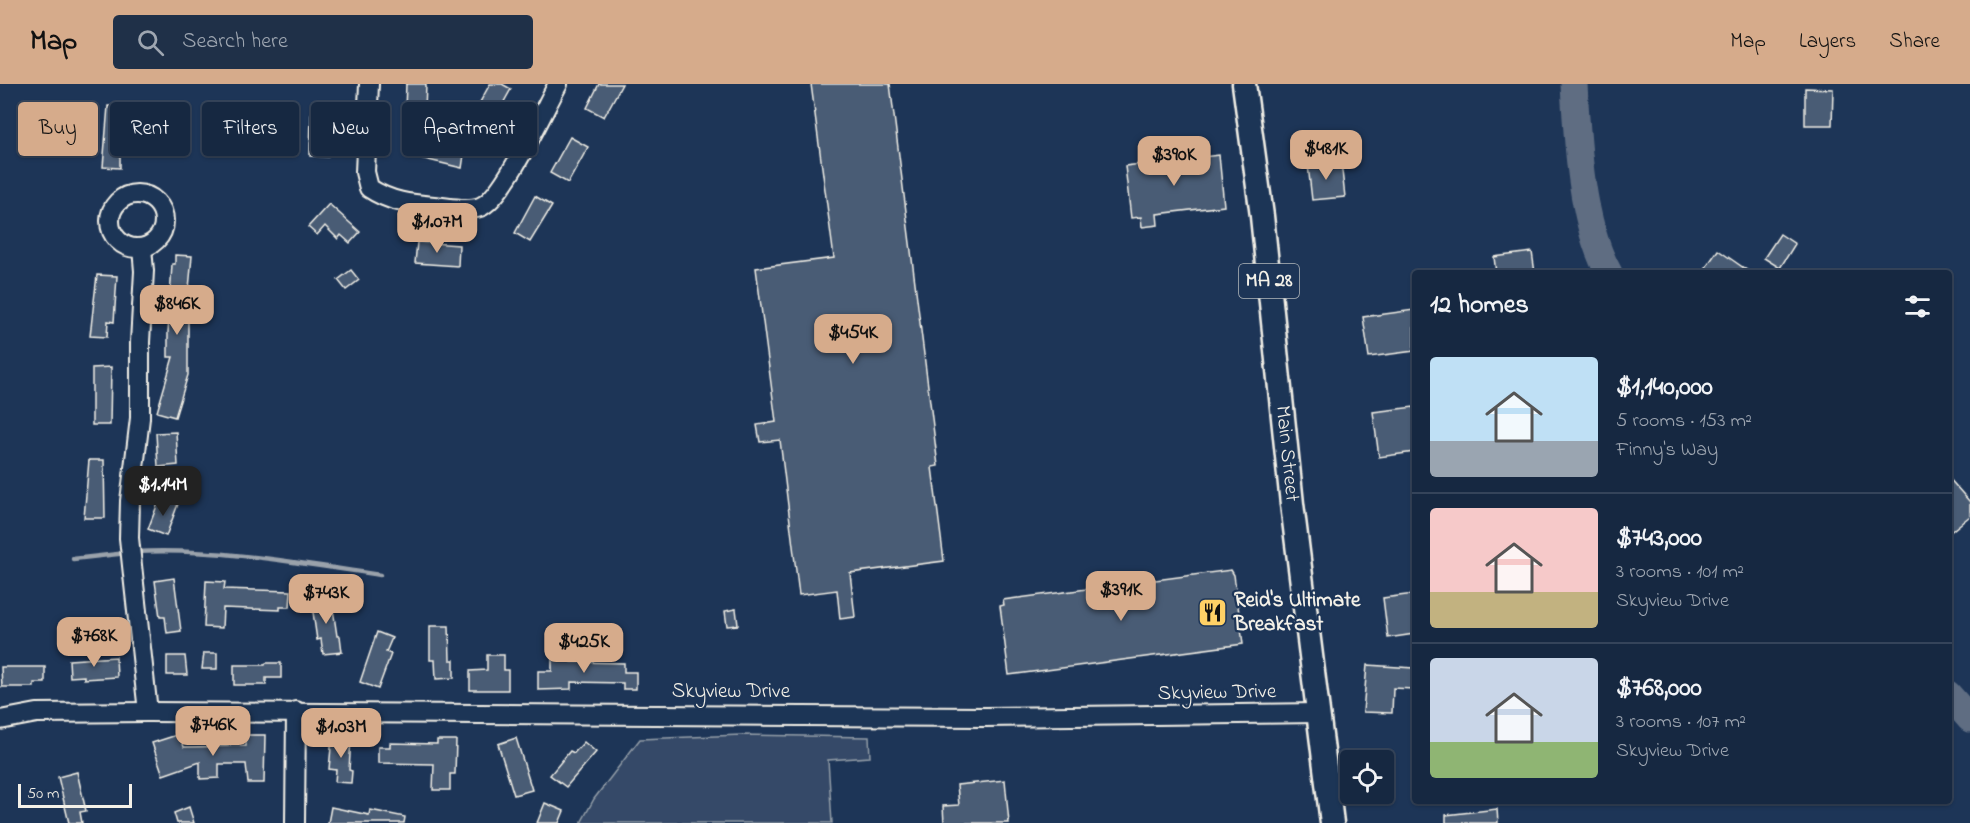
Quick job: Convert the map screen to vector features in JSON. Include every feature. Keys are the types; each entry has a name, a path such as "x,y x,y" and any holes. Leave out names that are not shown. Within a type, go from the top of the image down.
{"main road":[{"name":"Main Street","path":"1244,84 1260,197 1288,471 1332,823"}],"street":[{"path":"369,84 365,172 369,188 399,203 463,209 481,207 493,197 506,180 558,84"},
{"path":"142,248 144,271 140,342 140,418 130,501 129,538 148,712"},
{"path":"295,823 296,711"},
{"name":"Skyview Drive","path":"0,720 37,713 296,711 985,717 1318,713"}],"shaded area":[{"path":"741,735 869,737 870,757 828,760 832,823 581,823 594,799 640,739"}],"building":[{"path":"406,84 426,84 425,102 405,102"},
{"path":"490,84 502,84 511,89 504,102 480,102"},
{"path":"599,84 622,84 604,117 587,108"},
{"path":"811,84 890,84 938,466 932,467 944,561 850,573 855,617 840,619 837,590 799,595 780,440 760,442 757,425 776,422 756,268 834,258"},
{"path":"1805,88 1833,89 1832,125 1805,125"},
{"path":"108,106 110,106 110,156 120,156 120,168 103,167"},
{"path":"311,114 311,156 328,156 328,157 310,156"},
{"path":"570,137 588,147 568,183 550,173"},
{"path":"1219,155 1224,206 1157,214 1158,225 1142,227 1141,217 1131,218 1125,166"},
{"path":"421,156 464,156 462,168 420,158"},
{"path":"1341,162 1345,197 1312,200 1308,165"},
{"path":"535,196 552,206 530,242 515,233"},
{"path":"329,204 360,232 350,243 341,235 338,239 325,226 317,235 308,227"},
{"path":"1780,234 1795,244 1780,268 1764,258"},
{"path":"417,242 459,245 458,266 415,263"},
{"path":"1718,250 1747,270 1704,270"},
{"path":"1532,252 1535,270 1496,270 1494,257"},
{"path":"175,255 192,256 188,300 188,375 175,417 157,412 173,357 168,357 168,333 172,264 175,264"},
{"path":"351,270 359,280 346,290 338,280"},
{"path":"97,275 117,276 114,322 108,321 107,337 90,336"},
{"path":"1412,310 1412,351 1369,357 1363,317"},
{"path":"111,367 110,425 92,425 92,368"},
{"path":"1412,407 1412,452 1379,457 1373,412"},
{"path":"176,432 178,465 158,467 156,433"},
{"path":"89,460 104,460 105,518 84,518"},
{"path":"1952,482 1970,502 1970,516 1952,531"},
{"path":"160,498 178,504 166,536 148,529"},
{"path":"1231,570 1234,575 1243,644 1009,675 1000,606 1004,605 1003,600"},
{"path":"174,578 181,631 167,633 165,617 160,617 155,581"},
{"path":"206,581 225,582 224,589 291,591 290,607 280,607 280,610 223,608 222,628 204,627"},
{"path":"1412,594 1412,634 1388,638 1383,598"},
{"path":"331,595 337,636 340,636 342,652 323,654 321,639 317,640 311,598"},
{"path":"736,609 738,625 727,626 725,611"},
{"path":"430,626 449,626 450,660 454,660 454,678 436,679 435,660 430,660"},
{"path":"377,632 392,638 386,652 391,654 378,689 360,682"},
{"path":"204,653 217,653 217,669 202,669"},
{"path":"487,655 504,655 504,670 508,670 508,690 470,690 470,671 487,670"},
{"path":"552,655 570,655 571,662 624,663 624,672 636,672 636,689 623,689 623,683 571,682 571,689 538,690 538,671 552,671"},
{"path":"167,656 185,656 187,675 167,675"},
{"path":"116,657 117,677 84,679 84,676 70,677 69,660"},
{"path":"266,663 281,663 281,678 266,678 266,685 234,685 234,665 265,665"},
{"path":"1367,665 1412,668 1412,689 1393,688 1392,713 1363,712"},
{"path":"1,667 45,667 45,683 34,683 34,687 2,687"},
{"path":"180,734 184,747 246,746 246,735 265,735 264,783 248,783 246,764 219,764 219,778 200,779 200,762 163,775 152,743"},
{"path":"332,737 351,739 349,770 352,771 351,783 335,782 336,770 329,769"},
{"path":"516,738 532,790 514,795 498,744"},
{"path":"437,740 456,740 455,774 450,774 450,790 433,790 434,764 378,763 378,747 390,747 390,743 437,744"},
{"path":"584,742 596,752 566,787 550,775 570,751 574,753"},
{"path":"77,772 86,811 80,812 82,823 69,823 58,777"},
{"path":"1005,780 1009,823 944,823 943,806 959,805 957,785"},
{"path":"545,803 564,811 559,823 537,823"},
{"path":"189,807 194,823 177,823 174,813"},
{"path":"331,807 369,815 370,810 405,817 404,823 328,823"},
{"path":"1497,809 1498,823 1446,823 1446,815"}],"waterway":[{"path":"1574,84 1579,155 1586,206 1592,231 1608,270"},
{"path":"135,552 227,554 380,575"},
{"path":"73,559 127,553"},
{"path":"1952,699 1970,719"}],"place":[{"name":"Reid's Ultimate Breakfast","path":"1213,613"}]}
